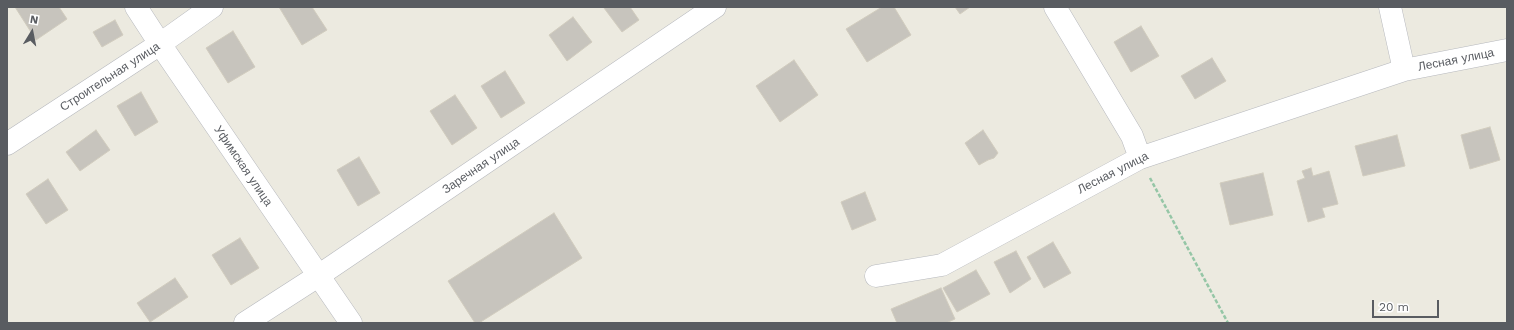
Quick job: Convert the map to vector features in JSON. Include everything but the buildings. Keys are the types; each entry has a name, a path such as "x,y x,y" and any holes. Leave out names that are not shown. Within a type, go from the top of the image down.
{"street":[{"name":"Уфимская улица","path":"136,7 351,323"},
{"name":"Строительная улица","path":"7,144 160,44 212,7"},
{"name":"Заречная улица","path":"245,323 318,276 715,7"},
{"path":"1055,7 1132,136 1140,158"},
{"name":"Лесная улица","path":"1390,7 1404,70"},
{"name":"Лесная улица","path":"876,276 942,265 1140,158 1404,70 1507,50"}],"path":[{"path":"1140,158 1228,323"}]}
